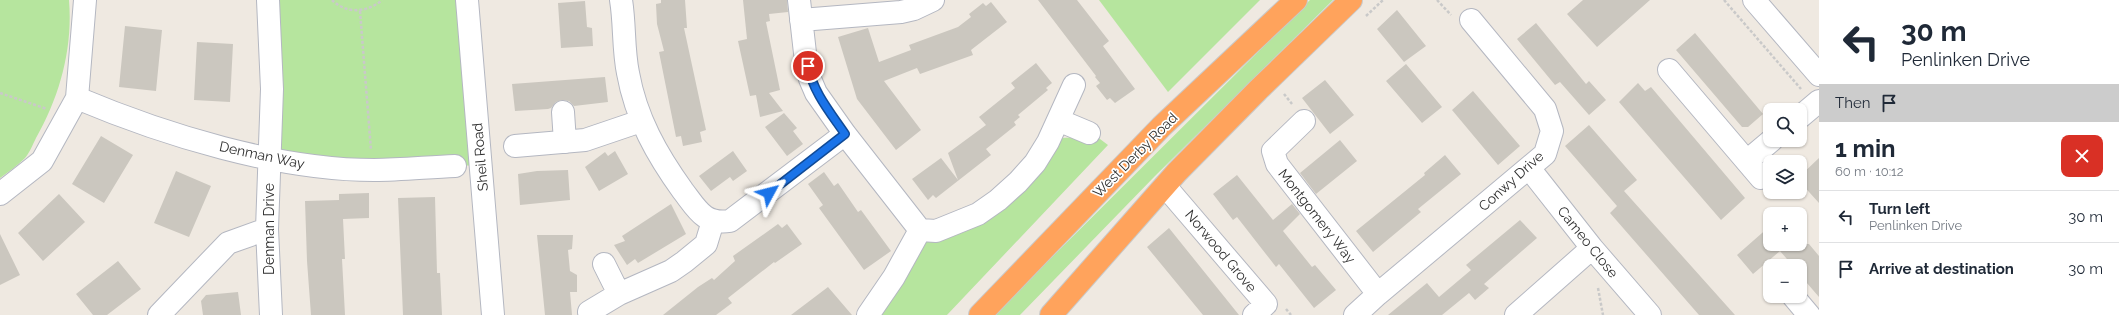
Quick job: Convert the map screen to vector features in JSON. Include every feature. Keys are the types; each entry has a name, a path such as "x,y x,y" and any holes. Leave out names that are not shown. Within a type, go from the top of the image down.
{"highway":[{"name":"West Derby Road","path":"980,315 1162,126 1296,0"},
{"path":"1051,315 1165,186 1271,78 1351,0"}],"street":[{"path":"0,194 42,161 77,98 85,0"},
{"name":"Denman Drive","path":"268,0 272,88 267,229 271,315"},
{"name":"Sheil Road","path":"467,0 493,315"},
{"path":"621,0 628,72 641,121 659,156 701,215 713,221 730,221 845,134"},
{"path":"933,0 914,9 901,12 800,10 810,79 816,93 845,134 920,230 936,231 950,226 978,214 998,200 1035,163 1048,142 1074,85"},
{"path":"1754,0 1819,76"},
{"name":"Conwy Drive","path":"1355,315 1545,154 1552,131 1545,109 1471,20"},
{"path":"1668,70 1761,178"},
{"name":"Denman Way","path":"77,98 127,118 221,147 270,158 315,166 373,170 455,166"},
{"path":"563,112 565,142"},
{"path":"1058,120 1089,133"},
{"path":"514,146 585,140 641,121"},
{"name":"Montgomery Way","path":"1304,121 1273,151 1277,164 1378,294"},
{"path":"1747,161 1764,147"},
{"name":"Cameo Close","path":"1528,168 1592,248 1650,315"},
{"name":"Norwood Grove","path":"1165,186 1266,304 1254,315"},
{"path":"590,312 619,294 671,271 697,253 706,244 713,221"},
{"path":"159,315 228,243 267,229"},
{"path":"868,315 894,277 920,230"},
{"path":"1516,315 1592,248"},
{"path":"604,264 619,294"},
{"path":"1799,303 1809,315"}],"path":[{"path":"332,0 348,10 360,11 371,8 382,0"},
{"path":"1724,0 1811,96"},
{"path":"360,11 373,170"},
{"path":"1271,78 1304,121"},
{"path":"0,93 66,116"}],"green space":[{"path":"0,0 69,0 70,18 67,54 58,89 52,105 26,157 0,178"},
{"path":"268,0 467,0 481,166 270,158"},
{"path":"1099,0 1260,0 1168,92"},
{"path":"1310,0 1333,0 1155,176 1020,315 994,315"},
{"path":"1096,136 1108,145 947,315 879,315 926,242 1062,138"}],"building":[{"path":"661,0 685,0 687,28 684,28 706,130 700,132 702,142 683,146 681,136 676,137 659,52 664,51 657,24 656,4 661,3"},
{"path":"743,0 787,0 788,12 769,14 770,21 766,22 780,90 769,93 783,111 760,117 756,95 750,96 738,41 747,39"},
{"path":"1038,0 1077,0 1109,41 1103,46 1135,89 1115,103 1110,98 1107,100 1096,86 1100,83 1095,77 1096,76"},
{"path":"1583,0 1650,0 1597,47 1567,14"},
{"path":"585,1 587,27 592,28 593,46 561,48 558,3"},
{"path":"991,2 1007,22 971,50 973,55 920,74 917,68 884,81 921,130 896,150 857,99 838,37 868,28 879,62 911,50 909,45 958,27 971,17 969,14 983,3 986,6"},
{"path":"1397,10 1426,46 1404,62 1377,29"},
{"path":"1536,23 1586,84 1589,81 1606,100 1589,115 1560,82 1555,85 1517,39"},
{"path":"125,26 162,30 156,91 119,87"},
{"path":"1695,33 1763,114 1748,127 1742,127 1676,50"},
{"path":"197,42 233,44 230,102 194,100"},
{"path":"1036,63 1052,83 1046,88 1048,90 1018,115 1020,117 1014,122 1016,125 986,149 991,155 936,198 933,195 928,200 912,179 941,158 958,180 948,153 986,125 979,117 1015,88 1011,83"},
{"path":"1406,64 1442,107 1422,123 1386,81"},
{"path":"605,77 608,102 574,106 569,101 562,100 556,102 551,108 548,109 515,111 512,84"},
{"path":"1325,80 1354,115 1330,134 1302,98"},
{"path":"1638,83 1645,91 1651,87 1745,198 1721,220 1619,102"},
{"path":"1473,91 1520,146 1498,165 1452,110"},
{"path":"784,113 797,128 793,131 803,144 787,156 765,127"},
{"path":"1589,125 1637,180 1624,191 1735,315 1699,315 1610,213 1617,206 1565,146"},
{"path":"101,136 133,155 104,203 72,184"},
{"path":"1340,140 1357,161 1316,194 1300,173"},
{"path":"615,151 628,174 599,191 585,167 605,152 608,156"},
{"path":"733,151 747,171 733,181 730,177 711,191 699,176"},
{"path":"1445,155 1461,174 1418,209 1421,212 1373,252 1356,231 1425,175 1424,173"},
{"path":"1819,158 1819,203 1807,190 1807,169"},
{"path":"568,170 570,200 520,205 518,174 537,171"},
{"path":"176,171 211,186 189,237 154,223"},
{"path":"824,172 834,186 838,183 858,212 861,210 891,251 864,270 819,208 823,205 808,184"},
{"path":"1237,175 1273,220 1292,204 1300,214 1283,231 1312,267 1315,265 1336,290 1314,308 1279,264 1276,267 1237,217 1233,220 1213,194"},
{"path":"369,193 369,218 343,219 345,259 342,259 345,315 311,315 305,201 339,200 339,194"},
{"path":"59,194 85,222 43,261 18,233"},
{"path":"435,197 437,273 440,273 442,315 403,315 398,198"},
{"path":"671,204 686,234 638,263 635,259 627,265 614,245 625,241 622,236"},
{"path":"1520,220 1537,238 1484,284 1489,288 1475,300 1469,293 1442,315 1388,315 1427,283 1439,297 1471,270 1466,265"},
{"path":"778,224 782,228 787,224 802,244 775,263 774,262 728,298 732,303 716,315 663,315 698,287 712,278 714,280 735,261 733,256"},
{"path":"1169,228 1239,315 1203,315 1147,247"},
{"path":"1763,232 1763,251 1780,251 1771,259 1763,259 1763,265 1753,274 1737,255"},
{"path":"0,234 20,275 0,285"},
{"path":"537,235 573,235 572,249 568,250 570,271 577,275 577,292 570,292 572,315 545,315"},
{"path":"1807,244 1809,244 1819,256 1819,297 1807,283 1807,259 1787,259 1780,251 1807,251"},
{"path":"118,261 141,289 107,315 93,315 76,294"},
{"path":"828,287 852,315 791,315"},
{"path":"238,292 241,315 203,315 201,301 206,295"}],"route":[{"path":"769,193 845,134 816,93 810,79 808,66"}]}
